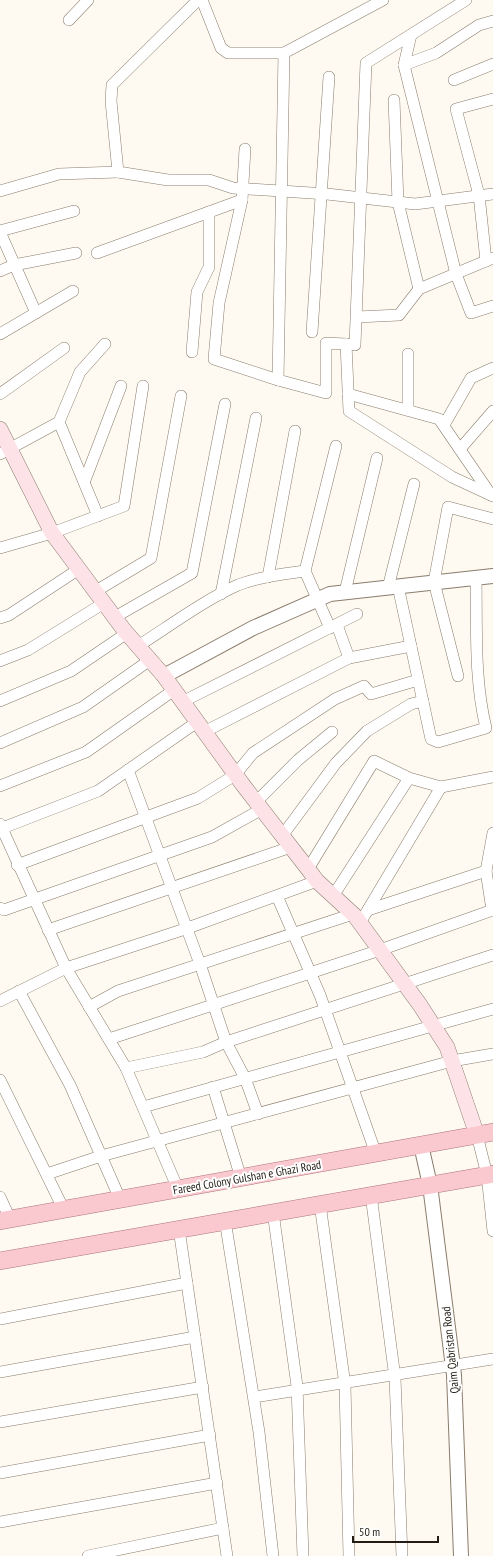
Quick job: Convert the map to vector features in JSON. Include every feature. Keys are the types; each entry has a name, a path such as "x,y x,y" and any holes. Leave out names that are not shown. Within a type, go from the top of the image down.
{"main road":[{"path":"0,429 5,452 52,533 114,617 164,676 200,727 317,881 333,896 360,916 380,950 447,1047 485,1133"},
{"name":"Fareed Colony Gulshan e Ghazi Road","path":"5,1220 376,1154 485,1133"},
{"path":"0,1261 178,1228 490,1174"}],"street":[{"path":"70,20 88,0"},
{"path":"118,172 111,101 112,85 198,0"},
{"path":"202,0 221,48 228,52 284,53 383,0"},
{"path":"245,149 243,195 219,303 214,360 326,393 326,343 355,345 366,64 466,0"},
{"path":"404,65 436,53 479,25 493,21"},
{"path":"411,35 404,65 456,274 471,313 493,306"},
{"path":"278,380 283,192 284,53"},
{"path":"454,80 493,64"},
{"path":"312,332 329,77"},
{"path":"357,317 399,315 419,289 489,260 479,195 456,109 493,99"},
{"path":"394,100 398,202 419,289"},
{"path":"0,192 59,174 118,172 168,180 209,180 232,188 243,195"},
{"path":"97,254 209,212 243,195 283,192 320,194 415,204 493,194"},
{"path":"36,312 0,231 74,211"},
{"path":"192,352 197,292 209,267 209,212"},
{"path":"0,271 14,265 76,252"},
{"path":"0,334 73,291"},
{"path":"5,452 59,422 80,372 105,344"},
{"path":"346,344 349,411 452,477 492,494"},
{"path":"0,394 64,348"},
{"path":"408,354 408,410"},
{"path":"444,425 471,378 493,368"},
{"path":"85,480 121,386"},
{"path":"0,548 52,533 124,506 143,386"},
{"path":"348,394 439,419 492,494"},
{"path":"0,661 28,650 151,558 181,396"},
{"path":"114,617 192,573 226,404"},
{"path":"460,449 493,411"},
{"path":"221,594 256,418"},
{"path":"59,422 85,480 98,516"},
{"path":"268,576 295,431"},
{"path":"336,446 304,571 317,600 333,626 349,658"},
{"path":"345,592 377,458"},
{"path":"414,484 393,587 411,646 431,738 438,742 486,728 479,700 476,578"},
{"path":"458,676 434,582 448,507 493,518"},
{"path":"0,618 9,615 79,569"},
{"path":"138,646 221,594 239,585 268,576 304,571"},
{"path":"164,676 253,628 330,594 493,576"},
{"path":"0,786 86,752 178,696 357,614"},
{"path":"0,701 71,671 127,633"},
{"path":"178,1189 126,1068 66,968 0,827 98,791 128,770 200,727 349,658 411,646"},
{"path":"0,743 83,707 150,660"},
{"path":"17,865 198,798 236,775 253,753 335,699 364,686 371,694 418,680"},
{"path":"48,930 171,888 287,842 336,763 368,731 412,704 422,701"},
{"path":"0,908 4,910 212,837 259,806 298,760 332,732"},
{"path":"308,869 374,761 409,778 441,787 493,777"},
{"path":"128,770 185,929 200,964 212,1004 226,1042 245,1078 258,1114"},
{"path":"333,896 409,778"},
{"path":"360,916 441,787"},
{"path":"109,1038 380,950 492,910 486,871 493,832"},
{"path":"89,1006 118,991 293,934 360,916 486,871"},
{"path":"0,1001 66,968 185,929 317,881"},
{"path":"277,896 326,1011 376,1154"},
{"path":"126,1068 203,1052 226,1042 493,956"},
{"path":"19,991 70,1085 120,1199"},
{"path":"143,1107 493,1009"},
{"path":"46,1174 101,1156 158,1142 452,1061 493,1054"},
{"path":"0,1080 64,1210"},
{"path":"213,1087 241,1178"},
{"path":"485,1133 490,1174 493,1231"},
{"name":"Qaim Qabristan Road","path":"422,1145 430,1185 453,1365 462,1556"},
{"path":"371,1195 395,1374 402,1556"},
{"path":"0,1197 5,1220"},
{"path":"320,1204 344,1382 349,1556"},
{"path":"273,1212 297,1390 303,1556"},
{"path":"225,1220 260,1432 273,1556"},
{"path":"178,1228 227,1556"},
{"path":"0,1319 187,1283"},
{"path":"0,1372 195,1337"},
{"path":"254,1397 493,1359"},
{"path":"0,1422 203,1388"},
{"path":"0,1473 210,1435"},
{"path":"0,1522 217,1483"},
{"path":"88,1556 223,1528"}]}
